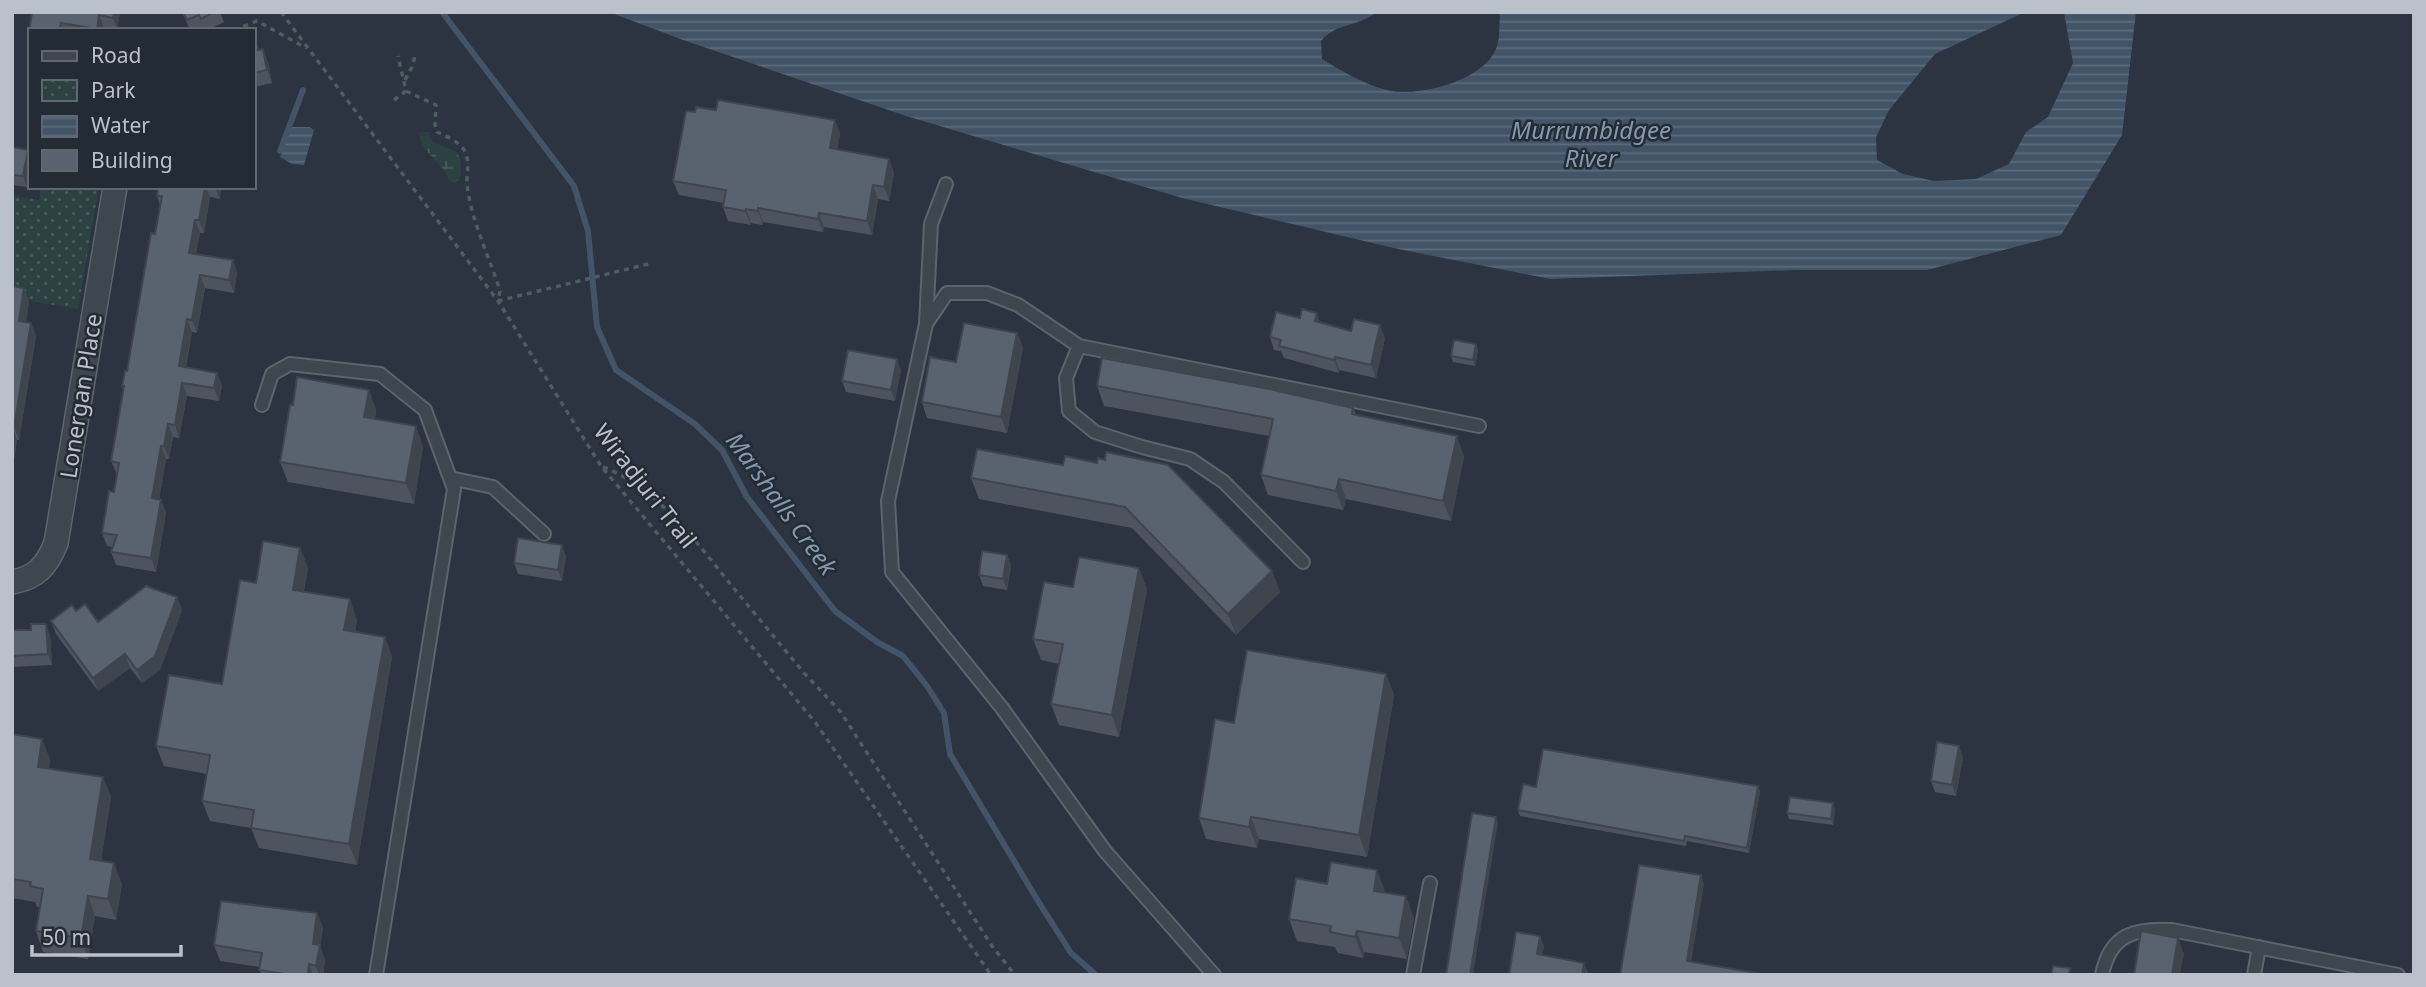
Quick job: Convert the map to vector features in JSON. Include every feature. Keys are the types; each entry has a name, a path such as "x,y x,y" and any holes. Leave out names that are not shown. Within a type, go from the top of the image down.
{"street":[{"name":"Lonergan Place","path":"12,582 30,577 41,570 49,560 56,543 115,189"}],"lane":[{"path":"946,184 931,224 926,324 888,501 891,572 1002,708 1105,851 1214,975"},
{"path":"926,324 947,293 987,293 1018,305 1079,346 1479,426"},
{"path":"1079,346 1066,379 1069,411 1095,432 1190,459 1224,482 1303,562"},
{"path":"262,405 272,374 290,364 380,374 425,410 454,489 376,975"},
{"path":"450,478 493,487 544,534"},
{"path":"1413,975 1430,883"},
{"path":"2102,975 2112,948 2126,935 2148,929 2172,930 2398,975"},
{"path":"2254,975 2259,947"}],"path":[{"name":"Wiradjuri Trail","path":"281,12 498,301 601,466 815,722 991,975"},
{"path":"239,28 257,21 308,49"},
{"path":"398,56 406,91"},
{"path":"404,80 415,56"},
{"path":"406,91 436,105 437,132 449,137 465,151 469,165 467,180 470,198 500,291 498,301 652,263"},
{"path":"394,100 406,91"},
{"path":"601,466 619,473 640,487 675,519 804,673 824,691 865,748 992,946 1015,975"}],"green space":[{"path":"429,132 433,142 457,152 461,162 461,175 456,183 449,181 424,147 419,133"},
{"path":"41,189 99,189 78,309 12,298 12,195 39,200"}],"water":[{"name":"Murrumbidgee River","path":"609,12 1377,12 1327,35 1321,41 1322,59 1373,86 1405,92 1421,91 1454,82 1483,66 1493,55 1498,42 1500,15 1495,12 2025,12 1935,54 1889,110 1876,137 1877,160 1903,174 1934,181 1976,179 2009,164 2026,132 2048,117 2073,63 2064,13 2061,12 2136,12 2122,135 2061,235 1927,270 1797,270 1550,279 1398,249 1182,198 906,116"},
{"path":"291,127 310,127 314,130 304,165 292,164 280,157"}],"building":[{"path":"32,12 114,12 113,18 99,15 97,28 61,23 60,28 30,28"},
{"path":"183,12 214,12 201,19 199,15 187,20"},
{"path":"256,44 258,50 263,49 267,70 256,73"},
{"path":"718,100 835,120 830,148 889,159 884,187 873,185 867,221 819,213 818,219 758,208 758,211 745,211 723,207 726,190 673,181 686,111 695,112 696,107 716,110"},
{"path":"12,147 28,150 23,176 12,175"},
{"path":"158,189 205,189 189,253 233,260 229,280 200,275 192,320 187,319 179,366 217,373 214,388 182,383 175,425 168,424 164,446 161,446 152,498 161,500 151,558 111,552 117,535 102,533 109,491 114,492 119,463 111,461 122,386 127,371 151,233 155,234 162,196 157,196"},
{"path":"12,286 24,288 19,321 31,323 12,430"},
{"path":"1302,309 1317,313 1315,321 1351,331 1354,319 1380,325 1371,365 1335,357 1334,360 1279,346 1281,340 1270,337 1276,312 1300,318"},
{"path":"964,323 1017,333 1001,417 922,402 930,357 956,362"},
{"path":"1454,340 1476,344 1473,360 1451,356"},
{"path":"848,350 897,359 891,390 842,381"},
{"path":"1102,358 1264,388 1353,408 1352,414 1457,436 1443,501 1339,479 1336,491 1261,475 1273,419 1097,386"},
{"path":"297,377 369,390 364,417 416,426 406,483 280,462"},
{"path":"977,449 1063,465 1065,456 1097,463 1098,458 1105,460 1106,452 1168,465 1272,571 1228,614 1125,507 971,478"},
{"path":"518,538 562,545 558,570 514,563"},
{"path":"263,541 300,548 293,590 350,599 344,630 385,637 349,844 251,828 254,810 202,801 210,755 156,746 169,675 222,684 240,580 256,583"},
{"path":"982,551 1007,555 1003,579 979,575"},
{"path":"1079,557 1139,568 1112,715 1051,704 1063,644 1033,639 1044,582 1073,587"},
{"path":"146,586 177,597 155,656 137,670 125,654 93,678 51,621 72,605 76,611 85,604 98,622"},
{"path":"31,624 46,624 48,654 12,656 12,630 31,630"},
{"path":"1247,650 1386,674 1359,835 1251,817 1249,827 1199,818 1215,719 1234,723"},
{"path":"12,734 42,739 38,767 103,777 90,859 114,863 108,899 88,896 81,938 36,931 43,889 30,886 31,882 12,879"},
{"path":"1937,742 1959,746 1952,785 1931,781"},
{"path":"1543,749 1758,786 1747,848 1685,836 1684,841 1518,810 1523,784 1536,787"},
{"path":"1790,797 1833,803 1831,819 1787,813"},
{"path":"1472,813 1496,817 1470,975 1446,975"},
{"path":"1331,862 1377,870 1374,891 1406,896 1399,938 1357,931 1355,937 1330,932 1331,926 1289,919 1296,878 1327,884"},
{"path":"1639,865 1701,875 1687,961 1767,975 1620,975"},
{"path":"221,901 317,913 313,944 320,945 316,966 309,964 308,975 259,970 262,953 214,945"},
{"path":"2141,931 2178,938 2172,975 2134,975"},
{"path":"1516,932 1540,936 1537,954 1584,963 1582,975 1509,975"},
{"path":"2053,966 2070,968 2069,975 2051,975"}],"waterway":[{"name":"Marshalls Creek","path":"442,12 574,186 588,231 597,327 616,370 695,424 722,450 747,497 835,611 877,642 903,656 927,686 944,713 950,754 1071,953 1096,975"},
{"path":"280,151 303,90"}]}
